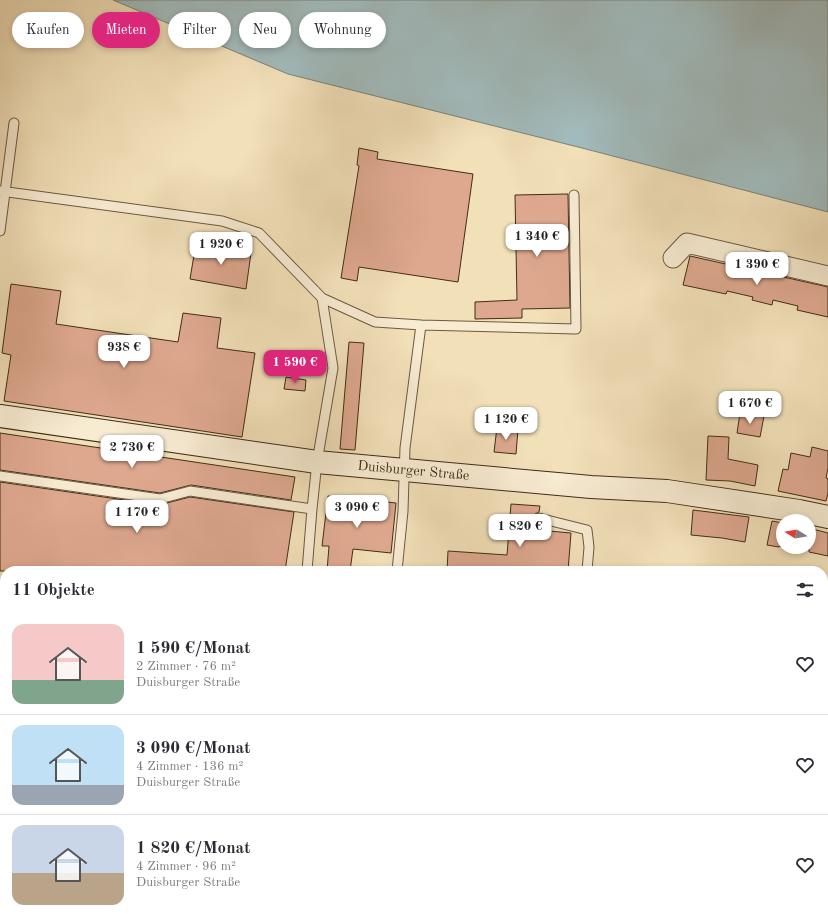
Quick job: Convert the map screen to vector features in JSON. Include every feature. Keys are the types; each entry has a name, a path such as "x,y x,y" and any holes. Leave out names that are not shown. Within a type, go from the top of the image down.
{"main road":[{"name":"Duisburger Straße","path":"0,416 317,462 591,487 667,491 828,517"}],"street":[{"path":"673,258 687,243 828,276"}],"lane":[{"path":"0,231 2,191 14,123"},
{"path":"2,191 222,221 259,233 322,298 375,322 421,325 576,329 574,195"},
{"path":"307,566 317,462 333,368 322,298"},
{"path":"397,566 403,511 406,448 421,325"},
{"path":"0,476 160,499 190,491 312,509"},
{"path":"539,518 587,530 589,547 587,566"}],"water":[{"path":"113,0 828,0 828,212 288,74 227,48 231,48 231,12 168,12 168,23 160,20 160,12 141,12"}],"building":[{"path":"359,148 378,152 377,159 473,174 458,282 359,267 357,281 341,278 359,166 357,165"},
{"path":"568,194 570,308 522,309 522,318 475,319 475,302 517,300 515,195"},
{"path":"196,243 251,253 246,289 190,279"},
{"path":"690,256 828,287 828,317 797,310 798,306 773,300 772,305 752,300 753,297 727,291 726,294 683,285"},
{"path":"11,284 61,291 56,324 178,342 183,313 221,318 217,348 255,353 242,437 4,401 11,355 2,353"},
{"path":"349,342 364,343 355,450 340,449"},
{"path":"286,377 306,380 305,391 284,389"},
{"path":"740,413 764,416 760,437 737,433"},
{"path":"497,427 518,429 516,454 494,452"},
{"path":"0,433 295,477 291,500 191,485 160,493 0,470"},
{"path":"708,436 729,437 728,459 758,465 755,486 730,481 706,480"},
{"path":"812,447 828,451 828,468 826,478 828,479 828,493 826,501 778,491 783,469 788,470 791,453 810,457"},
{"path":"0,482 159,505 190,497 294,512 286,566 0,566"},
{"path":"328,496 396,503 391,553 353,549 351,566 327,566 329,546 322,546"},
{"path":"511,504 540,506 539,512 533,517 535,522 538,524 538,530 571,533 568,566 447,566 448,551 507,555"},
{"path":"693,510 749,517 745,542 691,535"},
{"path":"772,521 776,522 776,546 767,545"},
{"path":"816,530 828,533 828,556 816,553"}]}
